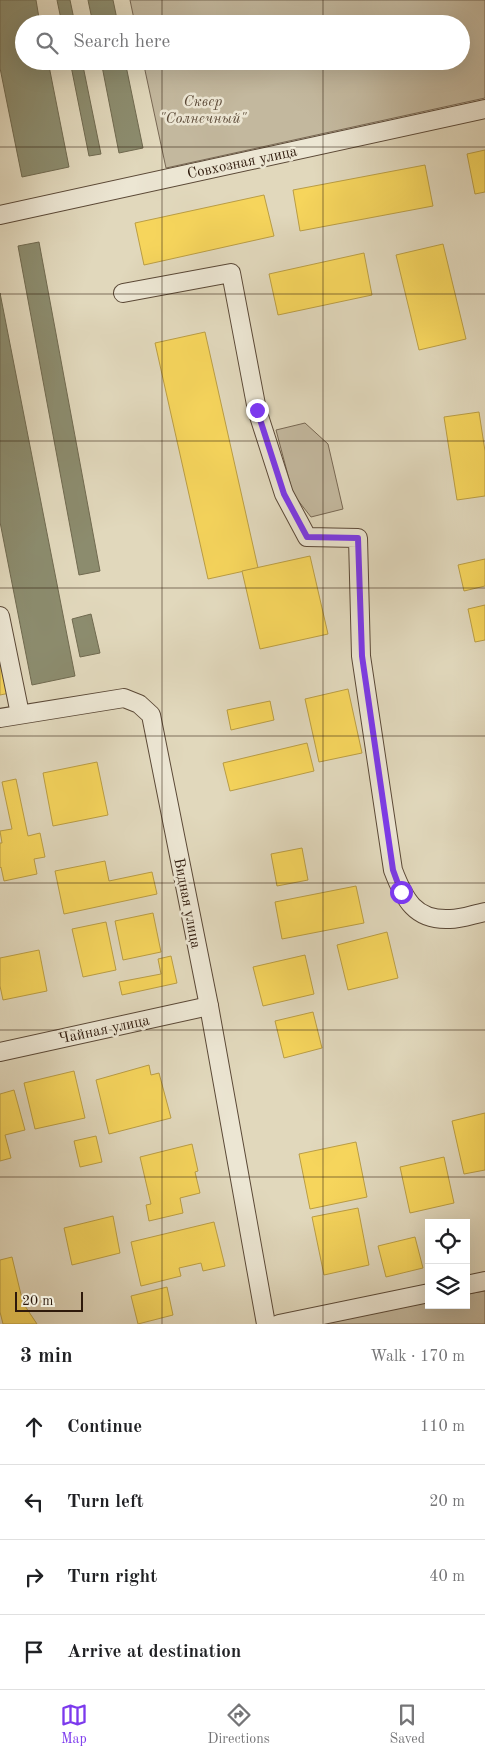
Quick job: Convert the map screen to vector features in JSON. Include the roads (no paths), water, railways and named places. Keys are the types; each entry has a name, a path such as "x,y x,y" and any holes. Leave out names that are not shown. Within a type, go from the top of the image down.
{"street":[{"name":"Совхозная улица","path":"0,215 485,109"},
{"path":"123,293 231,273 257,410 284,494 307,537 358,538 362,656 393,870 401,892 413,908 429,917 451,919 485,912"},
{"path":"0,616 20,714"},
{"name":"Видная улица","path":"0,718 124,698 139,704 151,715 209,1006 266,1324"},
{"name":"Чайная улица","path":"0,1052 209,1006"},
{"path":"470,1284 485,1281"},
{"path":"279,1324 425,1294"}],"park label":[{"name":"Сквер \"Солнечный\"","path":"203,110"}]}
